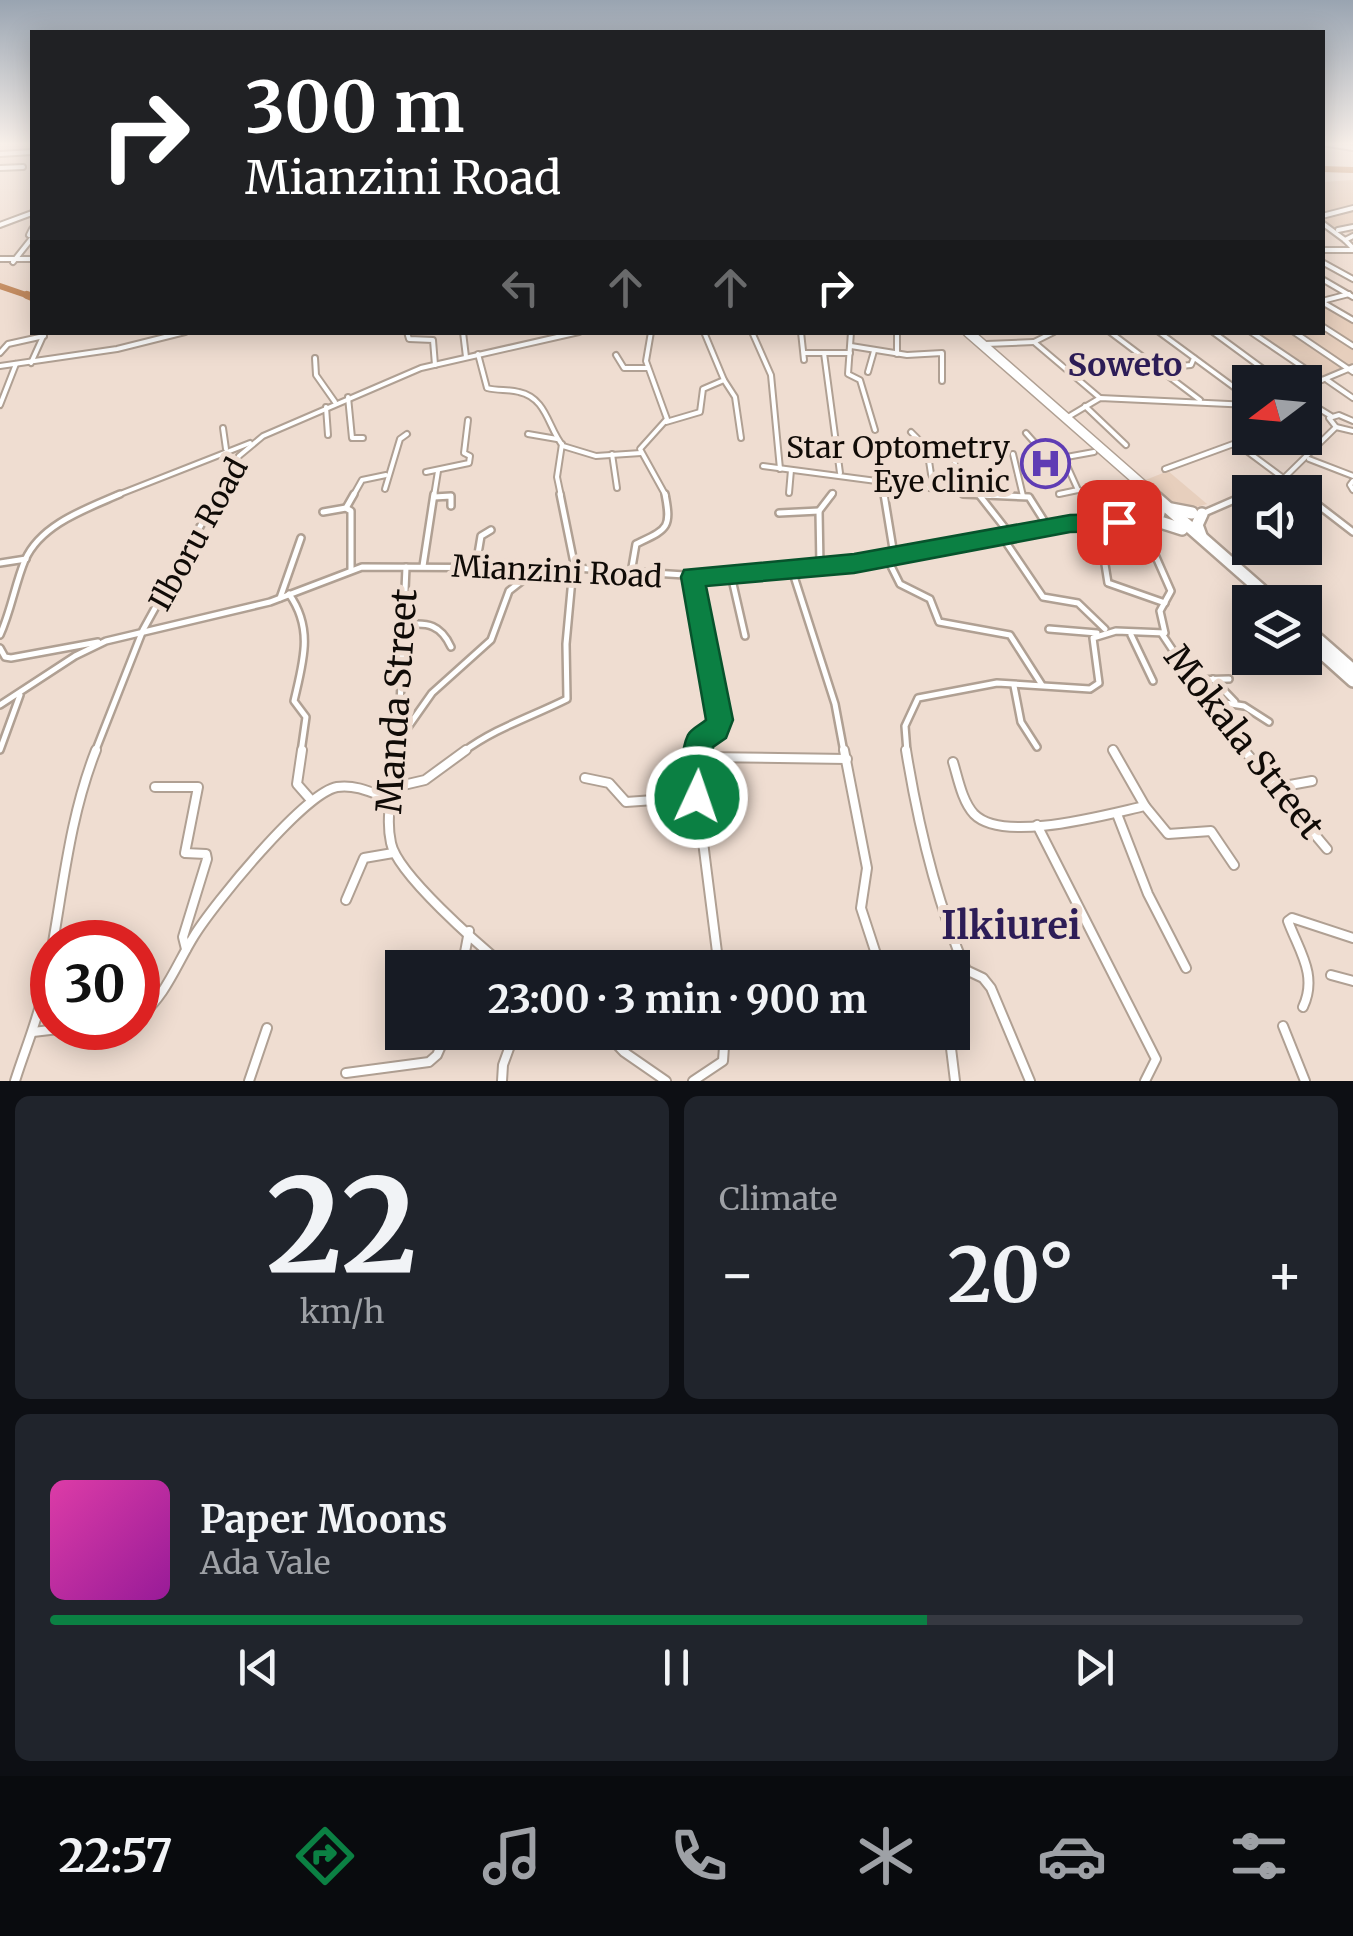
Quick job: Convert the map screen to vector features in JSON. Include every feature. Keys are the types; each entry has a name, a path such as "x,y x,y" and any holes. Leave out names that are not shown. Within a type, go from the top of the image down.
{"highway":[{"path":"967,335 1246,585"},
{"path":"968,335 1066,419 1169,517 1256,585"},
{"path":"1169,517 1199,512 1197,526 1203,540"},
{"path":"1322,643 1353,670"},
{"path":"1322,654 1353,684"}],"street":[{"path":"1325,215 1353,208"},
{"path":"0,225 30,214"},
{"path":"1325,225 1353,236"},
{"path":"1335,230 1353,227"},
{"path":"1335,230 1353,249"},
{"path":"13,262 30,236"},
{"path":"1338,249 1353,236"},
{"path":"1325,250 1353,249"},
{"path":"0,258 13,262 30,257"},
{"path":"1325,264 1353,279"},
{"path":"1325,281 1351,295"},
{"path":"1325,301 1351,295"},
{"path":"1325,304 1353,320"},
{"path":"1325,328 1353,346"},
{"path":"0,353 8,344 40,335"},
{"path":"31,362 44,335"},
{"path":"0,366 112,347 146,346 171,335"},
{"path":"409,335 411,339 433,340 435,365"},
{"path":"463,335 466,357"},
{"name":"Ilboru Road","path":"0,705 75,656 106,641 144,630 230,468 252,442 348,396 435,365 565,335"},
{"path":"651,335 648,368 666,422"},
{"path":"705,335 735,397 741,438"},
{"path":"753,335 771,375 780,468"},
{"path":"801,335 804,356 851,349 896,354 942,352 942,381"},
{"path":"851,335 848,374 860,380 876,430"},
{"path":"896,354 897,335"},
{"path":"1006,335 1010,341"},
{"path":"1114,335 1202,402"},
{"path":"1163,335 1232,388"},
{"path":"1217,335 1258,365"},
{"path":"1256,335 1353,398"},
{"path":"1299,335 1352,369"},
{"path":"986,344 1036,337 1100,398"},
{"path":"868,372 874,351"},
{"path":"824,352 840,475"},
{"path":"395,787 425,780 494,728 514,725 567,700 566,644 574,568 557,477 560,442 550,417 531,397 488,388 478,354"},
{"path":"616,355 618,364 627,369 648,368"},
{"path":"315,358 316,375 335,402"},
{"path":"1158,368 1191,364 1194,358"},
{"path":"0,405 16,364"},
{"path":"1168,376 1172,368"},
{"path":"1328,380 1352,369"},
{"path":"631,574 636,544 664,530 670,520 660,478 640,446 666,422 700,412 704,403 702,389 724,380"},
{"path":"348,396 352,438 362,438"},
{"path":"1066,419 1100,398 1232,402"},
{"path":"326,406 328,435"},
{"path":"1084,406 1126,445"},
{"path":"1322,411 1352,419"},
{"path":"1330,416 1329,421 1336,428 1353,431"},
{"path":"426,472 470,463 470,456 464,454 468,420"},
{"path":"223,428 226,449"},
{"path":"1288,475 1336,428"},
{"path":"911,432 927,448 934,488"},
{"path":"1026,433 1050,460"},
{"path":"385,489 400,439 407,434"},
{"path":"528,434 560,442 583,454 642,453"},
{"path":"0,635 26,558 44,533 145,483 252,442"},
{"path":"1165,470 1236,443 1280,475"},
{"path":"1032,461 1094,452"},
{"path":"612,454 618,488"},
{"path":"1013,454 1023,496"},
{"path":"954,492 955,458"},
{"path":"1308,458 1353,478 1353,490"},
{"path":"1064,459 1078,490"},
{"path":"763,466 980,496 1023,496 1034,500 1048,527"},
{"path":"789,493 791,470"},
{"path":"423,566 438,471"},
{"path":"346,508 364,479 388,475"},
{"path":"882,482 890,556 900,584 930,599 940,622 1010,635 1043,686"},
{"path":"1059,494 1078,490 1102,497 1119,522"},
{"path":"820,567 818,511 833,493"},
{"path":"434,497 448,495 451,506"},
{"path":"980,496 1043,597 1081,604 1101,631"},
{"path":"1169,517 1232,501"},
{"path":"323,512 346,508 351,511 351,569"},
{"path":"1322,508 1353,532"},
{"path":"778,513 818,511"},
{"path":"1169,517 1199,512"},
{"name":"Mianzini Road","path":"144,630 280,598 351,569 476,566 731,576 820,567 1048,527 1092,522 1141,524 1169,517"},
{"path":"1092,522 1104,552 1102,570 1108,583 1165,603"},
{"path":"1049,629 1131,635 1162,634 1166,630 1160,612 1170,595 1169,584 1141,524"},
{"path":"476,566 481,536 491,530"},
{"path":"280,598 300,538"},
{"path":"0,564 26,558"},
{"name":"Manda Street","path":"406,566 400,740 388,827 393,853 402,870 469,931 483,950"},
{"path":"400,740 432,693 491,640 509,591 536,569"},
{"path":"792,570 832,690 847,759 867,868 860,908 875,950"},
{"path":"731,576 745,636"},
{"path":"693,577 719,720 716,729 701,738 697,797 700,851 716,950"},
{"path":"289,594 303,610 308,624 294,704 306,717 297,784 311,800"},
{"path":"405,625 430,622 446,634 451,646"},
{"path":"54,920 77,802 144,630"},
{"path":"960,950 924,836 906,724 918,698 985,684 1078,690 1096,686 1099,683 1093,638 1101,631"},
{"name":"Mokala Street","path":"1162,634 1206,700 1328,848"},
{"path":"1131,635 1153,680"},
{"path":"0,648 5,657 12,658 106,641"},
{"path":"1213,679 1237,704 1269,722"},
{"path":"1191,680 1229,679"},
{"path":"1014,684 1021,722 1037,747"},
{"path":"0,750 21,692"},
{"path":"1206,700 1237,704"},
{"path":"1113,750 1145,806 1168,834 1211,830 1234,865"},
{"path":"698,757 847,759"},
{"path":"953,762 978,818 1063,825 1145,806"},
{"path":"585,778 608,783 626,802 697,797"},
{"path":"1278,788 1312,780"},
{"path":"155,787 191,784 198,788 186,853 206,854 207,859 184,930 182,943 186,950"},
{"path":"160,994 230,888 311,800 332,786 345,784 390,799"},
{"path":"1117,814 1148,894 1186,968"},
{"path":"1037,825 1155,1053 1156,1064 1145,1081"},
{"path":"346,900 364,858 393,853"},
{"path":"1303,1006 1312,980 1288,920 1353,938"},
{"path":"465,950 469,931"},
{"path":"970,972 983,978 991,988 1030,1081"},
{"path":"1331,975 1353,980"},
{"path":"1283,1026 1306,1081"},
{"path":"249,1081 267,1028"},
{"path":"16,1081 30,1041"},
{"path":"346,1073 428,1062 440,1050"},
{"path":"502,1081 508,1050"},
{"path":"622,1050 666,1081"},
{"path":"692,1081 724,1061 725,1050"},
{"path":"951,1050 955,1081"}],"shaded area":[{"path":"1325,193 1353,193 1353,235 1325,223"},
{"path":"1325,303 1353,320 1353,363 1322,378 1322,365 1302,365 1257,335 1325,335"},
{"path":"1168,471 1207,504 1193,508 1174,506 1143,481"}],"waterway":[{"path":"0,286 30,296"}],"place":[{"name":"Star Optometry Eye clinic","path":"1045,464"}],"district":[{"name":"Soweto","path":"1125,365"},
{"name":"Ilkiurei","path":"1011,925"}],"route":[{"path":"697,797 700,740 716,729 719,720 693,577 854,563 1070,524 1119,522"}]}
